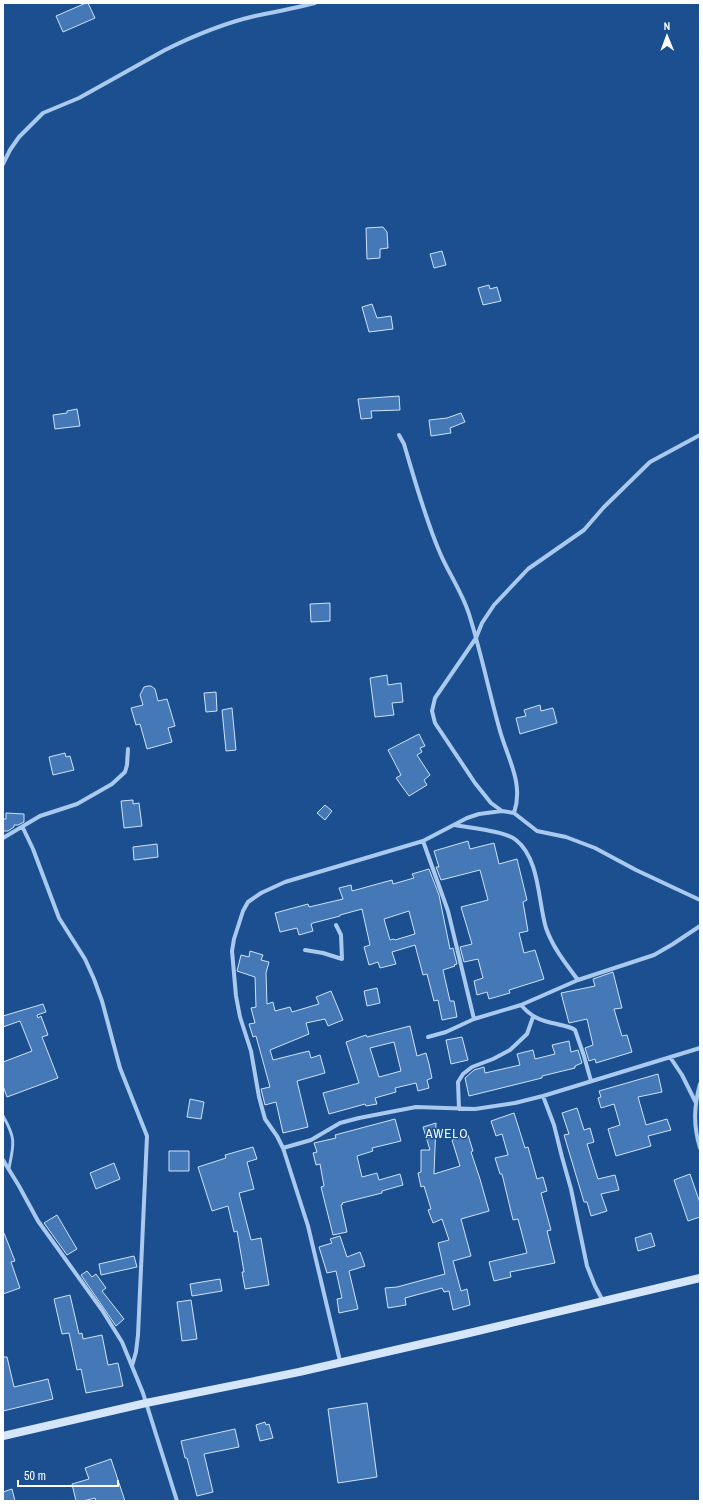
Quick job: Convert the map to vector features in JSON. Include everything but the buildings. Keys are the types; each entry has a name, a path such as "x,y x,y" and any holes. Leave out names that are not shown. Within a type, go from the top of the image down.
{"street":[{"path":"3,164 19,137 43,113 79,98 180,42 225,24 254,16 315,3"},
{"path":"399,435 404,444 428,521 441,555 463,597 476,638 500,730 516,783 518,799 514,813"},
{"path":"502,811 491,803 471,778 435,722 432,714 432,706 435,698 476,638 482,623 494,605 528,568 584,530 604,507 650,462 700,435"},
{"path":"3,838 23,828 40,816 77,804 112,784 125,772 128,749"},
{"path":"340,1361 308,1226 283,1148 265,1118 259,1097 251,1051 240,1018 236,996 232,951 234,939 243,911 248,902 254,897 285,882 423,840 467,818 479,814 502,811 514,813 537,832 572,839 595,848 636,870 700,900"},
{"path":"455,825 509,836 521,844 528,854 534,872 547,929 555,947 578,980"},
{"path":"23,828 60,918 85,959 94,979 102,1001 120,1068 141,1117 147,1136 138,1335 136,1352 132,1366"},
{"path":"423,840 448,911 474,1019"},
{"path":"305,950 322,953 342,960 341,935 336,925"},
{"path":"428,1037 446,1032 474,1019 521,1005 578,980 654,955 700,926"},
{"path":"521,1005 533,1017 567,1026 575,1030 591,1081"},
{"path":"459,1109 458,1082 463,1074 472,1067 493,1059 514,1047 527,1034 533,1017"},
{"path":"283,1148 311,1140 340,1123 359,1118 416,1107 475,1109 496,1106 544,1096 700,1048"},
{"path":"670,1057 682,1075 695,1102"},
{"path":"700,1084 695,1102 696,1130 700,1148"},
{"path":"544,1096 554,1125 571,1189 587,1266 594,1286 603,1301"},
{"path":"3,1160 9,1168 38,1221 102,1310 122,1342 146,1403 177,1501"},
{"path":"3,1436 146,1403 299,1372 340,1361 465,1334 700,1278"}],"lane":[{"path":"3,1116 13,1137 13,1147 9,1168"}],"district":[{"name":"AWELO","path":"447,1133"}]}
